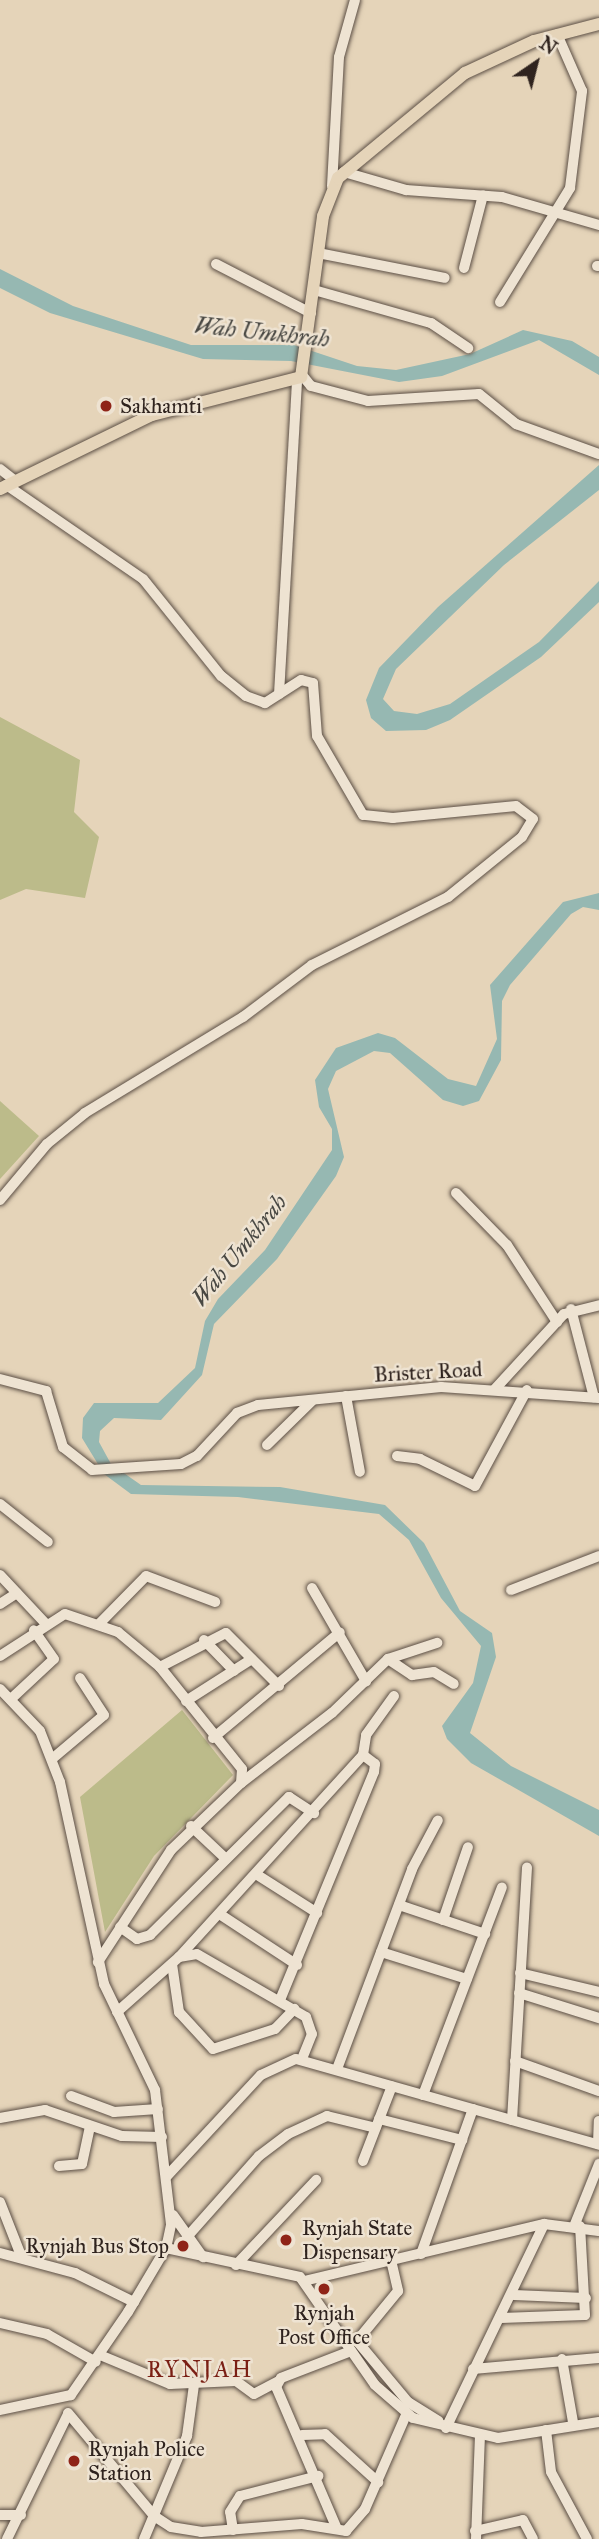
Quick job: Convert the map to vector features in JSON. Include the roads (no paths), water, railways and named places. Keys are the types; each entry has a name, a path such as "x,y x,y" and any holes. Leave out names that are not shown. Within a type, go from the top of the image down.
{"main road":[{"path":"7,485 152,415 301,374 318,253 332,186 344,172 446,85 556,34 599,24"}],"street":[{"path":"332,186 339,57 355,0"},
{"path":"500,302 557,214 570,188 582,91 556,34"},
{"path":"344,172 406,190 483,195 599,225"},
{"path":"464,268 483,195"},
{"path":"318,253 446,278"},
{"path":"216,264 311,313"},
{"path":"314,290 431,323 468,348"},
{"path":"301,374 311,386 368,401 479,394 509,421 599,454"},
{"path":"279,694 301,374"},
{"path":"0,469 7,485 143,579 231,685 260,703 301,680 313,683 317,736 363,815 393,818 516,806 531,815 529,828 448,897 312,965 243,1017 85,1113 47,1144 0,1200"},
{"path":"456,1193 507,1245 557,1322"},
{"path":"495,1389 571,1309 599,1306"},
{"path":"571,1309 596,1398"},
{"name":"Brister Road","path":"0,1379 44,1389 70,1458 92,1469 181,1464 197,1456 237,1413 258,1405 346,1396 495,1389 596,1398"},
{"path":"397,1456 428,1462 475,1486 527,1390"},
{"path":"346,1396 360,1472"},
{"path":"267,1445 313,1400"},
{"path":"0,1504 48,1542"},
{"path":"511,1590 599,1556"},
{"path":"0,1575 45,1622"},
{"path":"99,1624 146,1576 215,1602"},
{"path":"312,1588 340,1632 366,1681"},
{"path":"0,1604 17,1593"},
{"path":"0,1656 45,1622 71,1614 129,1637 160,1667 213,1738 242,1769 241,1783"},
{"path":"12,1698 54,1659 34,1630"},
{"path":"213,1738 279,1686 340,1632"},
{"path":"160,1667 204,1640 226,1633 279,1686"},
{"path":"204,1640 234,1671"},
{"path":"98,1962 191,1826 366,1681 388,1659 437,1643"},
{"path":"186,1701 252,1659"},
{"path":"388,1659 412,1675 434,1672 454,1684"},
{"path":"52,1759 104,1715 80,1678"},
{"path":"0,1689 12,1698 40,1731 52,1759 98,1962 158,2109 171,2211 166,2248 98,2359 63,2401 0,2410"},
{"path":"117,2012 176,1961 314,1813 363,1755 368,1731 394,1696"},
{"path":"280,2000 374,1772 375,1764 363,1755"},
{"path":"120,1927 137,1939 150,1935 289,1797 314,1813"},
{"path":"337,2069 399,1905 438,1820"},
{"path":"191,1826 226,1859"},
{"path":"443,1920 468,1847"},
{"path":"512,2120 527,1867"},
{"path":"258,1875 317,1913"},
{"path":"423,2095 502,1887"},
{"path":"399,1905 485,1934"},
{"path":"221,1914 296,1965"},
{"path":"381,1952 467,1979"},
{"path":"176,1961 205,1957 294,2009 313,2028 302,2059"},
{"path":"176,1961 178,2012 213,2049 275,2029 294,2009"},
{"path":"520,1973 599,1992"},
{"path":"519,1993 599,2018"},
{"path":"167,2176 261,2076 278,2063 302,2059 598,2144 599,2121"},
{"path":"515,2061 599,2091"},
{"path":"363,2161 392,2086"},
{"path":"71,2096 114,2112 158,2109"},
{"path":"421,2253 473,2109"},
{"path":"0,2118 45,2110 122,2136 162,2137"},
{"path":"187,2237 259,2156 288,2134 327,2116 462,2140"},
{"path":"58,2166 82,2164 90,2126"},
{"path":"501,2318 581,2316 586,2298 577,2225 599,2164"},
{"path":"236,2266 316,2180"},
{"path":"0,2202 22,2258"},
{"path":"171,2211 206,2260"},
{"path":"447,2426 472,2369 514,2295 544,2224"},
{"path":"304,2281 544,2224 577,2225 599,2231"},
{"path":"166,2248 236,2266 277,2267 304,2281 351,2351 407,2415 480,2435 546,2430 573,2422 599,2422"},
{"path":"0,2253 75,2273 134,2302"},
{"path":"391,2260 398,2291 359,2337 359,2346 408,2402 447,2426"},
{"path":"514,2295 586,2298"},
{"path":"0,2323 47,2334 98,2359 143,2376 194,2385 236,2381 254,2394 351,2351"},
{"path":"472,2369 562,2359 599,2358"},
{"path":"562,2359 573,2422"},
{"path":"277,2382 342,2533"},
{"path":"144,2539 187,2436 194,2385"},
{"path":"63,2401 68,2413 154,2516 184,2536 302,2524 342,2533"},
{"path":"7,2539 21,2515 68,2413"},
{"path":"342,2533 377,2482 407,2415"},
{"path":"546,2430 551,2472 587,2539"},
{"path":"302,2435 325,2434 377,2482"},
{"path":"480,2435 475,2535 523,2520 533,2539"},
{"path":"233,2530 230,2512 240,2496 318,2476"},
{"path":"0,2515 21,2515"}],"water":[{"path":"0,269 73,306 191,345 294,345 357,366 396,370 470,354 523,330 572,341 599,357 599,375 539,340 442,376 399,382 291,361 203,359 50,313 0,288"},
{"path":"599,465 599,490 504,565 396,669 383,699 394,711 417,714 450,704 539,642 599,581 599,602 541,657 450,720 426,730 386,731 371,718 366,700 379,668 438,607"},
{"path":"599,893 599,910 583,907 571,914 510,985 502,1001 501,1060 479,1101 463,1106 443,1100 390,1053 374,1051 336,1071 328,1089 344,1157 336,1176 277,1259 214,1324 202,1375 161,1420 114,1418 100,1431 99,1442 111,1464 141,1485 280,1487 385,1505 424,1543 460,1611 492,1633 496,1657 470,1733 511,1766 599,1810 599,1836 471,1763 447,1739 442,1726 473,1683 481,1646 441,1598 409,1540 379,1514 238,1497 131,1494 104,1474 82,1438 83,1418 94,1403 158,1403 195,1368 205,1321 218,1299 265,1250 332,1150 332,1129 319,1107 315,1080 336,1048 378,1033 395,1038 448,1079 476,1086 497,1039 490,985 563,902"}],"place":[{"name":"Sakhamti","path":"106,406"},
{"name":"Rynjah State Dispensary","path":"286,2240"},
{"name":"Rynjah Bus Stop","path":"183,2246"},
{"name":"Rynjah Post Office","path":"324,2289"},
{"name":"Rynjah Police Station","path":"74,2461"}],"district":[{"name":"RYNJAH","path":"200,2369"}],"water label":[{"name":"Wah Umkhrah","path":"262,332"},
{"name":"Wah Umkhrah","path":"239,1250"}]}
